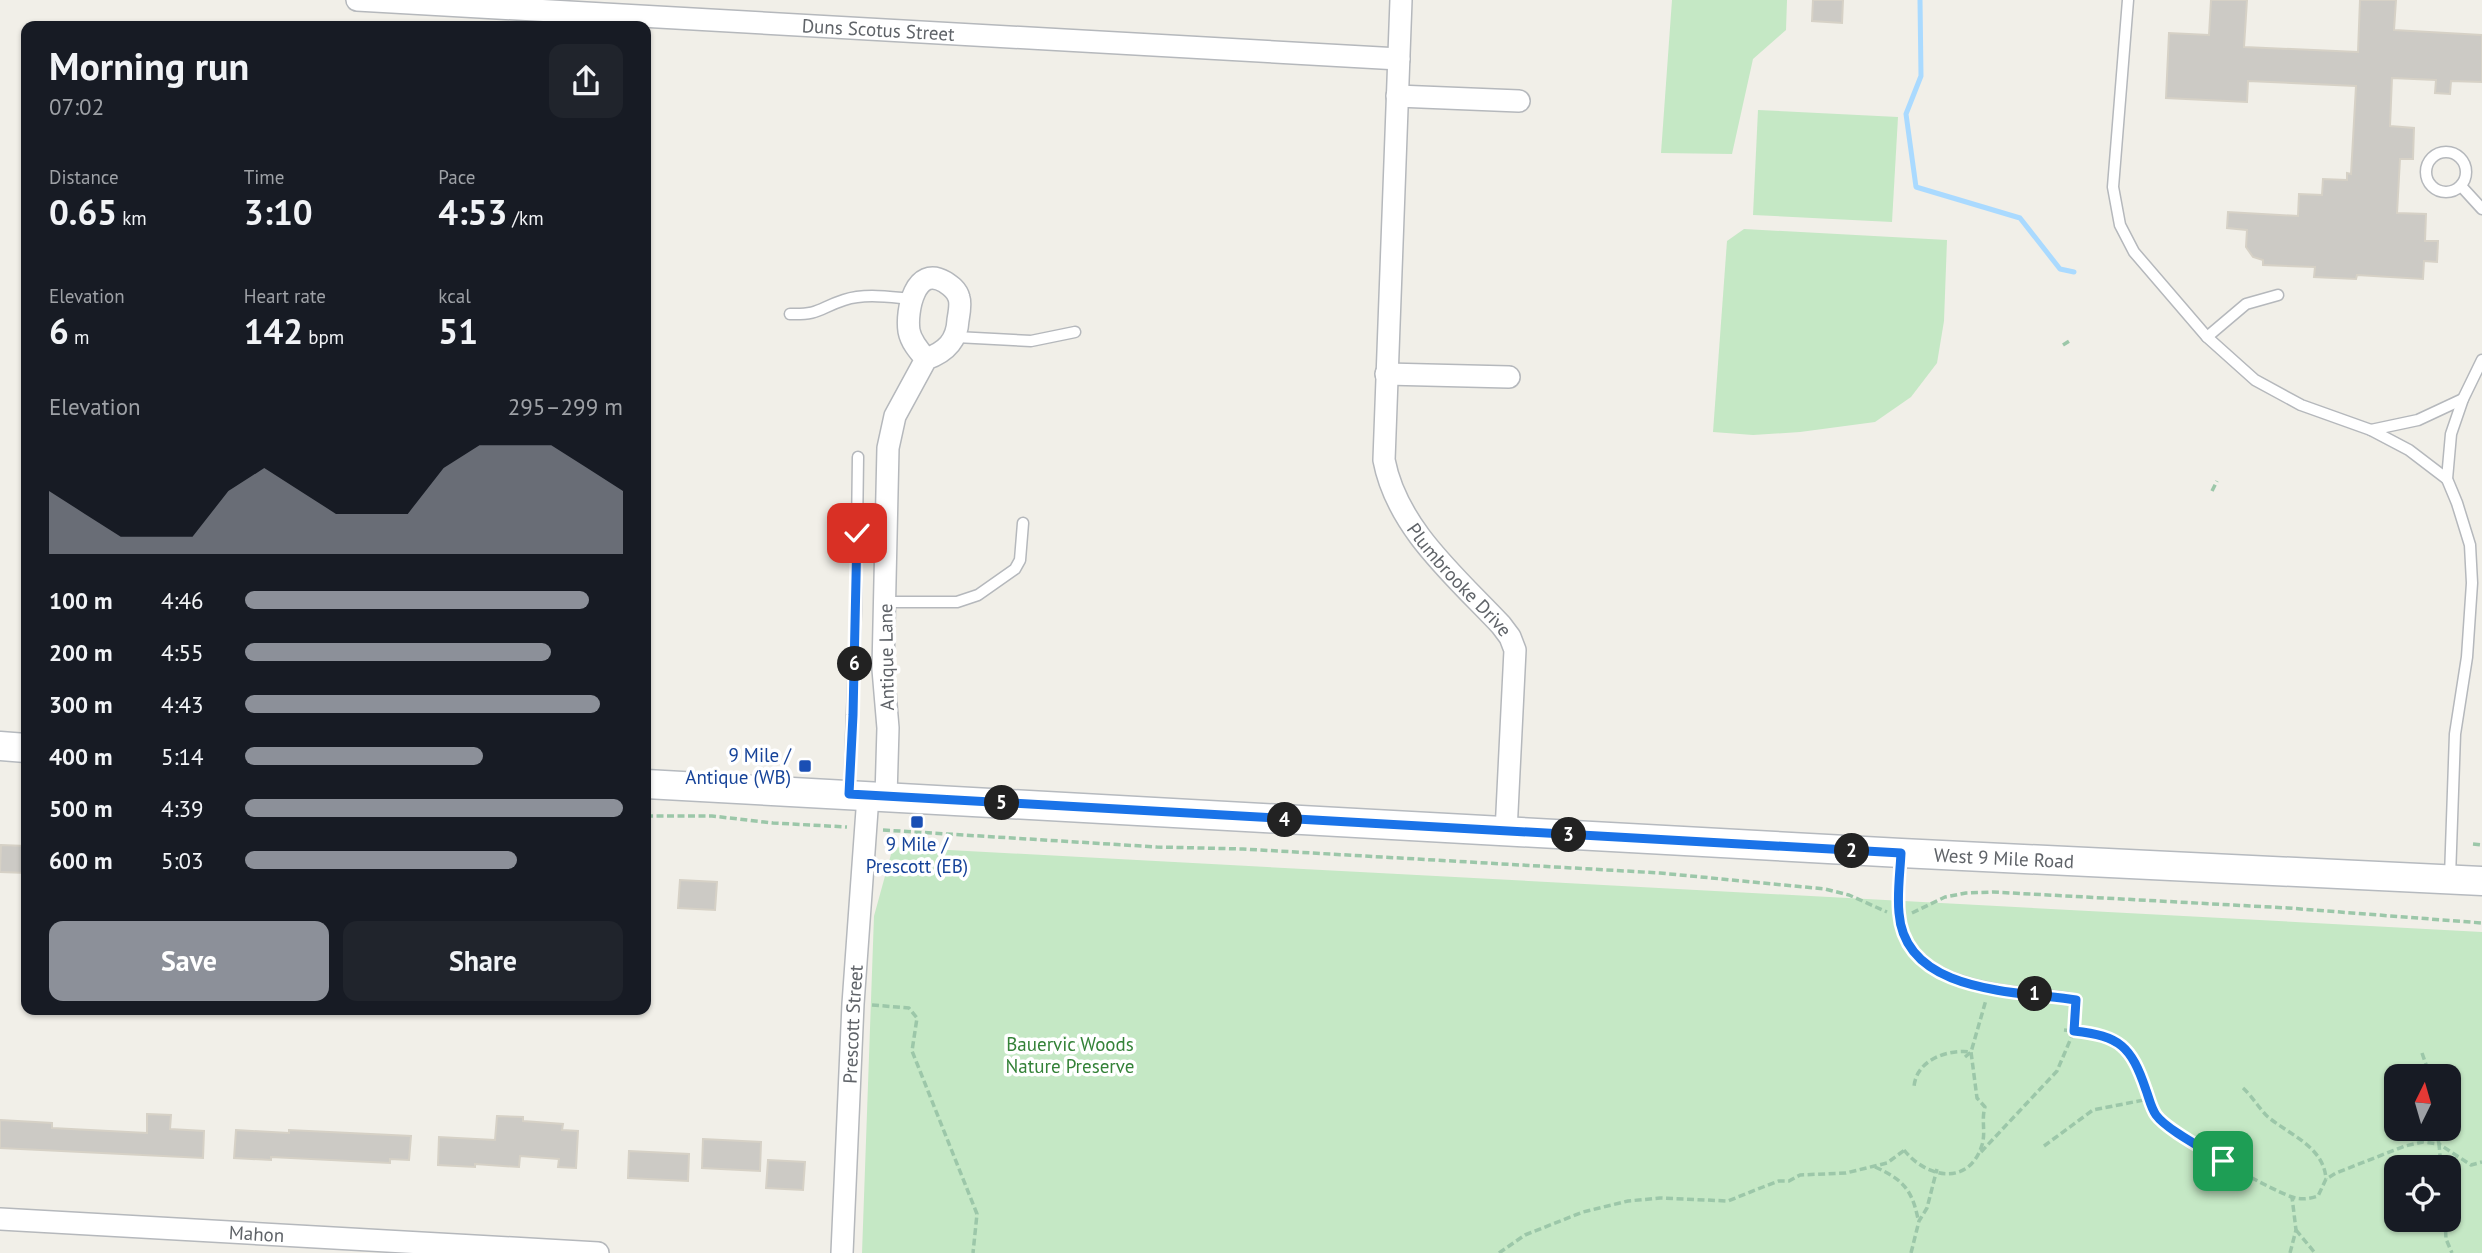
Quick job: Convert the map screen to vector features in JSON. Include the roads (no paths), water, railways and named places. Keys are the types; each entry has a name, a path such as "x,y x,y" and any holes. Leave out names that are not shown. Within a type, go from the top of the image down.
{"main road":[{"path":"0,746 21,748"},
{"name":"West 9 Mile Road","path":"651,784 1901,853 2482,881"}],"street":[{"name":"Duns Scotus Street","path":"357,0 524,12 1399,59"},
{"name":"Plumbrooke Drive","path":"1401,0 1384,460 1394,495 1412,526 1501,625 1515,650 1506,832"},
{"path":"1397,96 1520,101"},
{"path":"926,359 909,334 911,299 917,286 926,281 940,279 953,287 959,299 956,337"},
{"name":"Antique Lane","path":"867,796 888,728 883,669 888,448 891,429 906,394 926,359 940,354 956,337"},
{"path":"1386,374 1509,377"},
{"name":"Prescott Street","path":"842,1253 853,1004 867,796"},
{"name":"Mahon","path":"0,1219 598,1253"}],"lane":[{"path":"2128,0 2113,187 2120,225 2134,251 2207,337 2255,380 2301,405 2371,430 2409,450 2447,479"},
{"path":"2460,186 2482,209"},
{"path":"2207,337 2246,304 2278,295"},
{"path":"790,314 817,313 843,300 858,297 911,299"},
{"path":"956,337 1031,341 1075,332"},
{"path":"2450,879 2455,734 2467,657 2472,583 2470,545 2447,479 2451,434 2463,399 2482,360"},
{"path":"2371,430 2418,420 2463,399"},
{"path":"858,457 856,609 867,796"},
{"path":"885,603 957,602 978,595 1016,569 1020,560 1023,523"},
{"path":"1901,853 1899,914 1904,935 1920,960 1940,974 1969,985 2067,998"}],"waterway":[{"path":"1920,0 1921,76 1906,114 1916,187 2020,218 2060,269 2074,272"}],"place":[{"name":"9 Mile / Antique (WB)","path":"805,766"},
{"name":"9 Mile / Prescott (EB)","path":"917,822"}],"park label":[{"name":"Bauervic Woods Nature Preserve","path":"1070,1055"}]}
